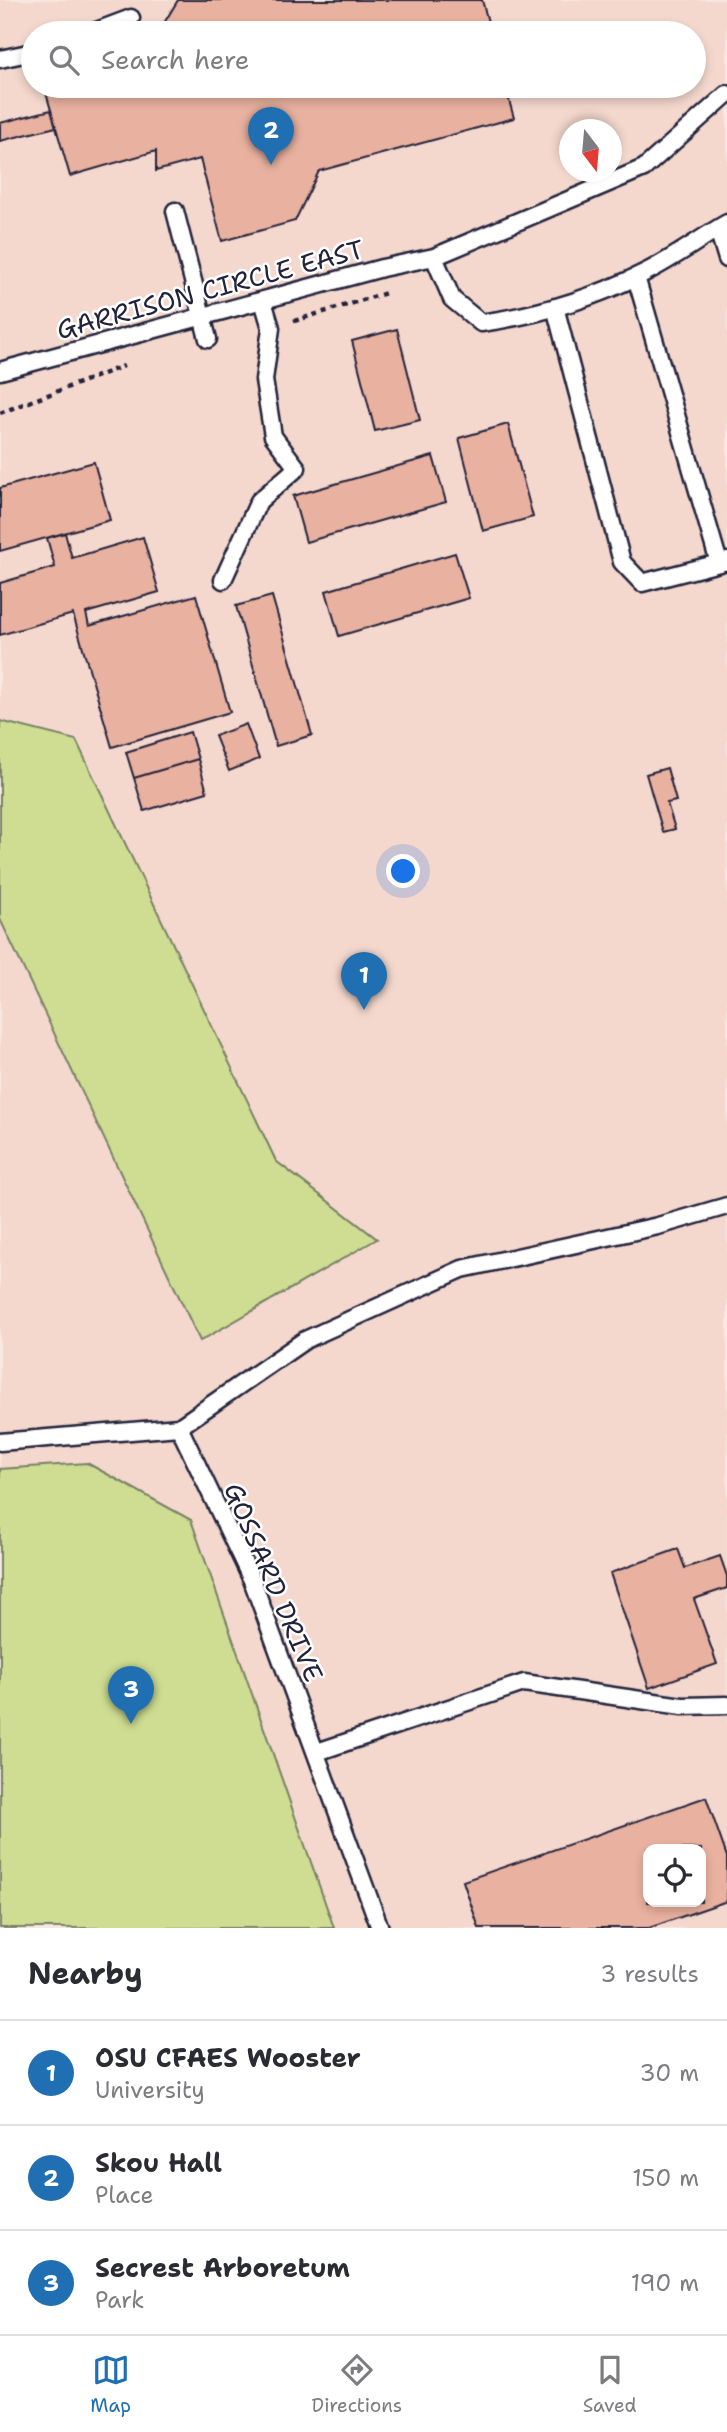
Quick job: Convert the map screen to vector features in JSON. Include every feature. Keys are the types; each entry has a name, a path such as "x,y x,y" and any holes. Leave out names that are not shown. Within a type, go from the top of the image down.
{"lane":[{"path":"123,21 131,18"},
{"path":"0,60 21,55"},
{"name":"GARRISON CIRCLE EAST","path":"0,371 434,257 644,168 727,94"},
{"path":"175,211 208,339"},
{"path":"434,257 452,299 481,323 555,307 636,277 723,226 727,259"},
{"path":"555,307 622,562 642,583 723,562 636,277"},
{"path":"223,580 259,501 297,468 272,436 264,380 271,328 262,301"},
{"path":"0,1442 179,1427 305,1340 462,1269 658,1226 727,1206"},
{"name":"GOSSARD DRIVE","path":"179,1427 252,1580 380,1928"},
{"path":"317,1752 524,1683 682,1706 727,1705"}],"shaded area":[{"path":"0,0 727,0 727,1928 0,1928"}],"green space":[{"path":"0,721 76,740 276,1161 377,1239 200,1341 0,919"},
{"path":"87,1463 191,1520 334,1928 0,1928 0,1469"}],"building":[{"path":"178,0 482,0 488,21 165,21"},
{"path":"47,98 508,98 514,118 319,171 295,221 222,241 200,159 156,171 156,151 70,176"},
{"path":"51,110 56,127 0,141 0,123"},
{"path":"397,329 420,420 375,431 352,341"},
{"path":"508,424 533,517 483,531 459,438"},
{"path":"433,456 446,502 306,542 293,496"},
{"path":"94,462 110,520 0,551 0,488"},
{"path":"65,533 72,558 143,537 159,592 86,613 89,626 196,595 230,712 112,747 73,614 0,635 0,583 55,567 47,538"},
{"path":"455,553 469,598 339,636 326,591"},
{"path":"272,596 312,735 276,746 236,606"},
{"path":"246,724 259,759 229,771 215,736"},
{"path":"190,732 198,759 134,778 126,752"},
{"path":"198,759 207,792 144,811 134,778"},
{"path":"667,768 676,801 667,803 675,829 663,832 646,774"},
{"path":"678,1549 685,1568 720,1556 727,1576 727,1588 694,1599 717,1664 649,1688 610,1573"},
{"path":"706,1797 727,1857 727,1901 649,1928 479,1928 463,1881"}],"place":[{"name":"Skou Hall","path":"271,165"},
{"name":"OSU CFAES Wooster","path":"364,1010"},
{"name":"Secrest Arboretum","path":"131,1724"}]}
